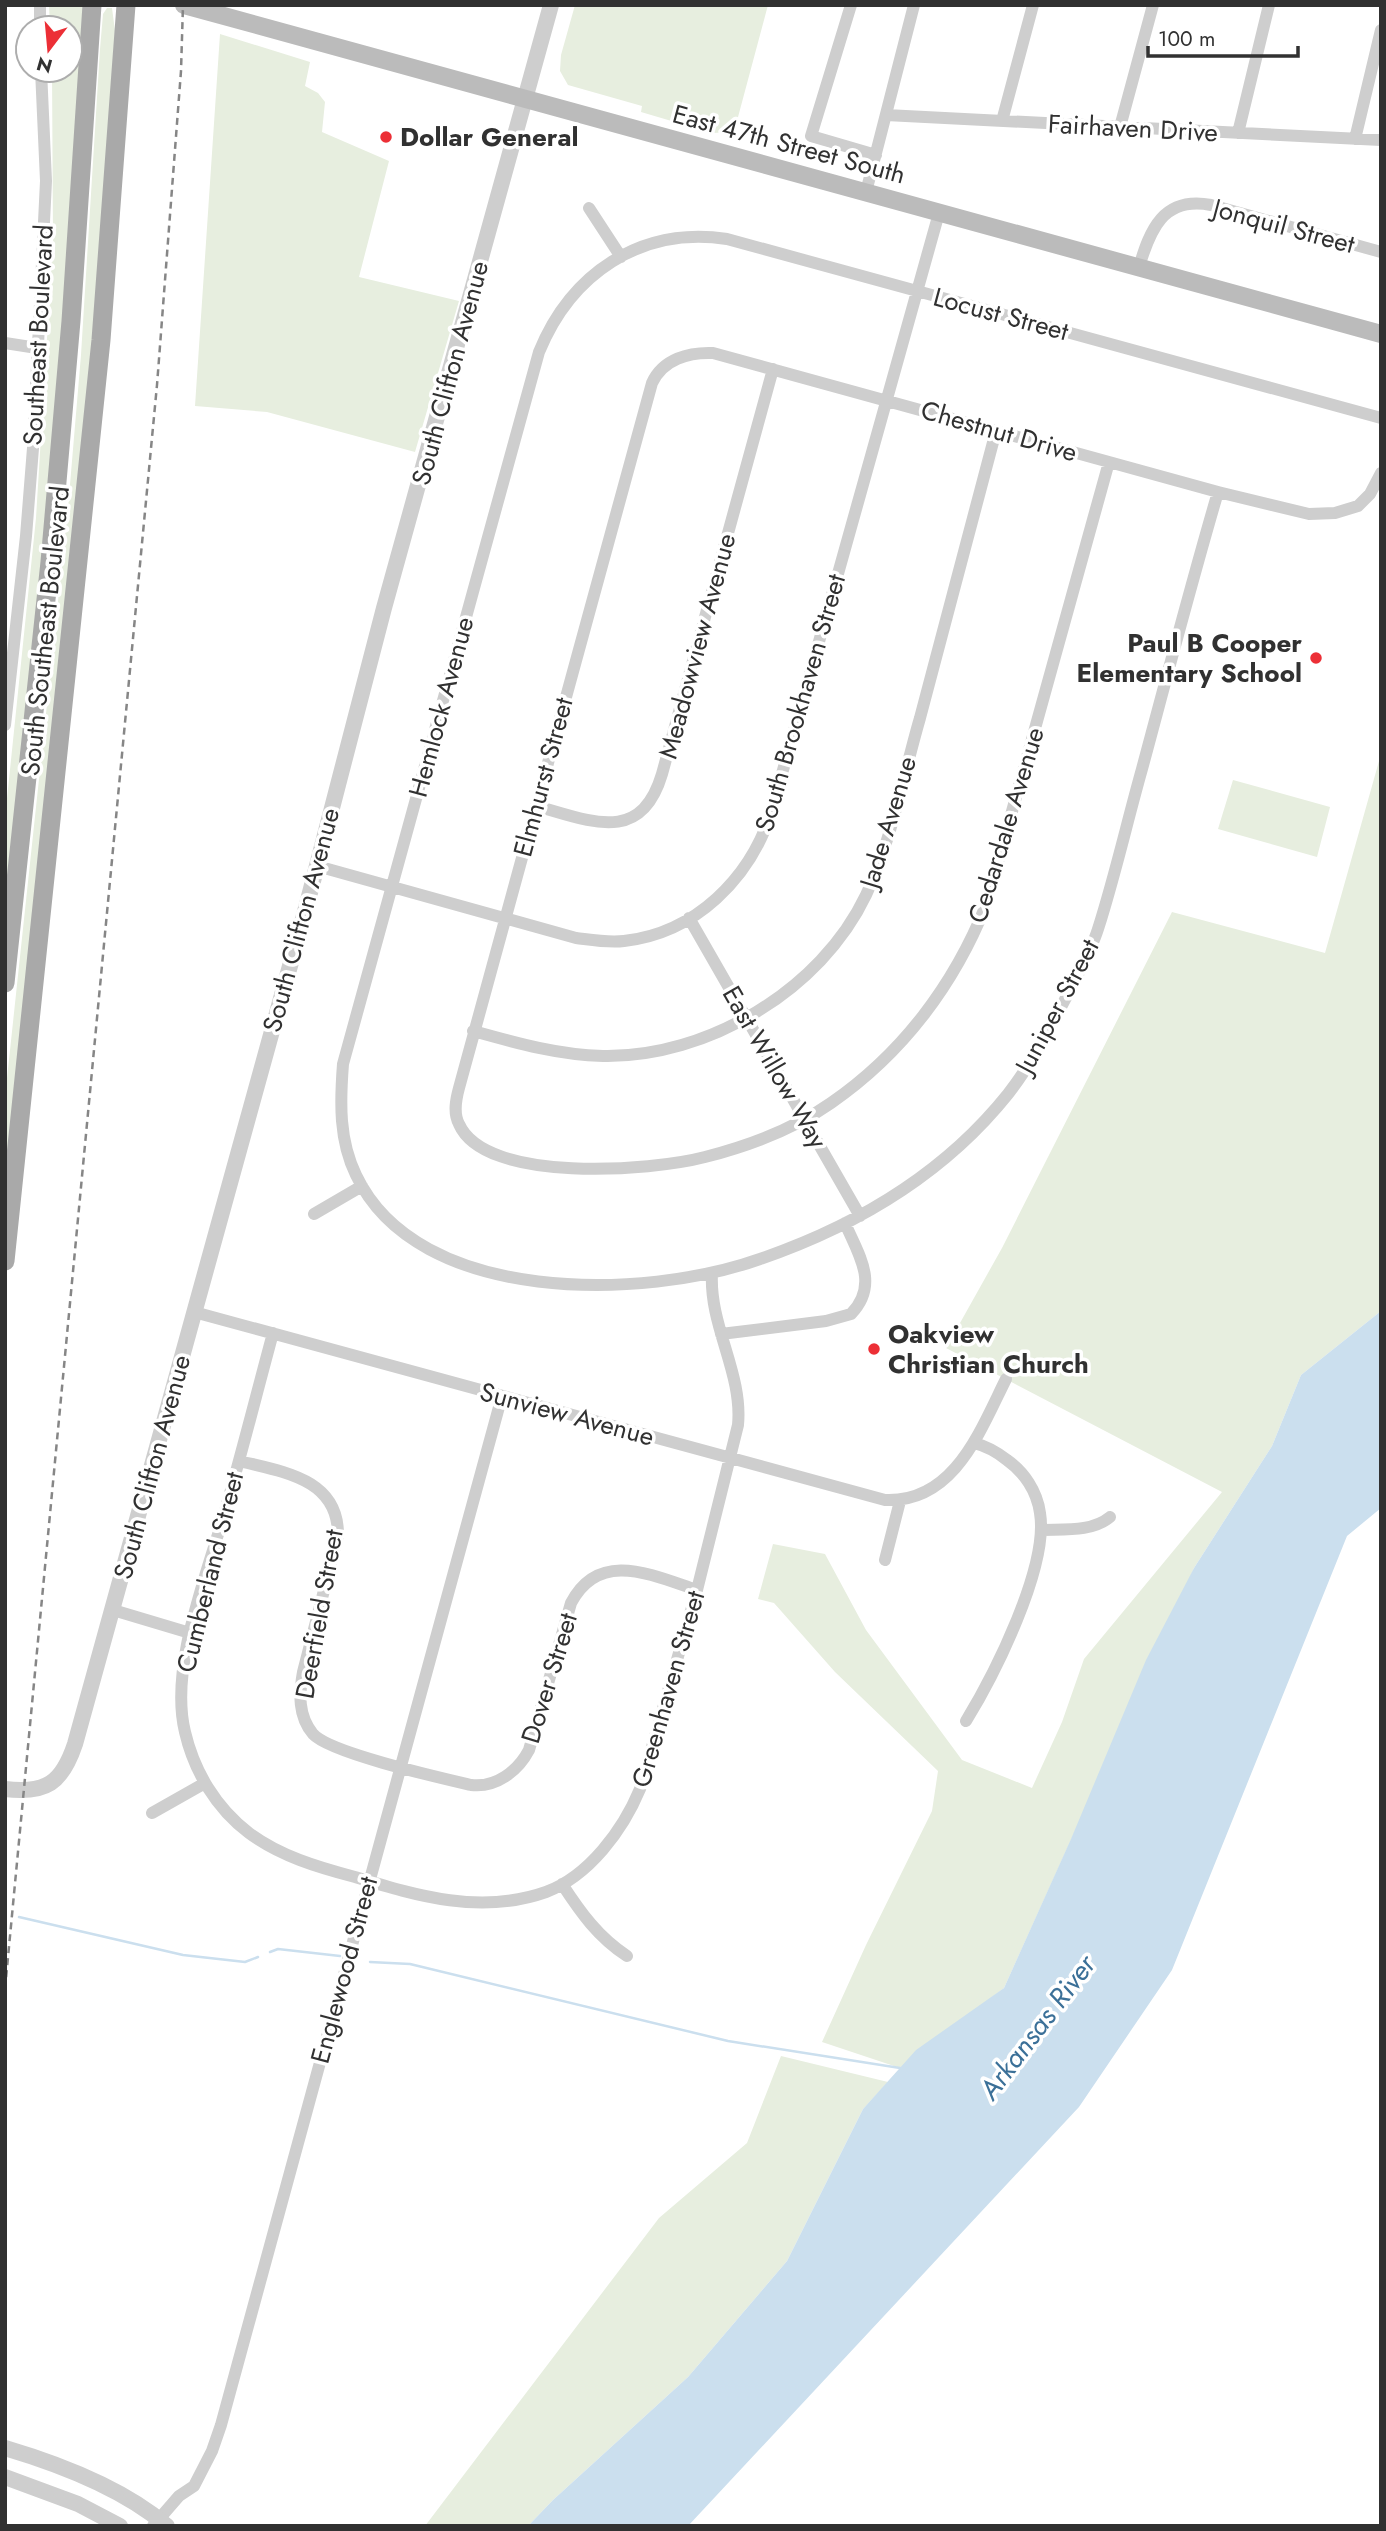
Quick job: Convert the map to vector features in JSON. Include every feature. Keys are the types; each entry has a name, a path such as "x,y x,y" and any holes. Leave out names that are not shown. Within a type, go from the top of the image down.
{"main road":[{"name":"South Southeast Boulevard","path":"5,983 55,509 71,321 92,5"},
{"name":"South Southeast Boulevard","path":"5,1261 101,340 126,5"},
{"name":"East 47th Street South","path":"184,5 1381,334"}],"street":[{"name":"South Clifton Avenue","path":"5,1789 23,1791 47,1787 62,1772 75,1744 551,5"},
{"path":"851,5 811,136 876,155"},
{"path":"866,192 914,5"},
{"path":"1002,121 1033,5"},
{"path":"1120,127 1153,5"},
{"path":"1238,133 1269,5"},
{"path":"1355,139 1381,30"},
{"name":"Southeast Boulevard","path":"5,725 27,533 33,447 46,181 42,84"},
{"name":"Fairhaven Drive","path":"886,116 1381,141"},
{"name":"Jonquil Street","path":"1139,267 1154,225 1175,209 1197,203 1381,252"},
{"path":"589,208 621,257"},
{"name":"South Brookhaven Street","path":"317,866 576,938 609,941 647,937 668,929 719,898 747,865 766,827 939,213"},
{"name":"Locust Street","path":"621,257 669,240 717,237 1381,418"},
{"name":"Hemlock Avenue","path":"362,1186 348,1155 343,1135 343,1064 539,352 554,319 570,298 589,279 621,257"},
{"path":"5,343 37,348"},
{"name":"Chestnut Drive","path":"660,371 673,361 699,352 713,353 1218,492 1309,514 1343,511 1365,501 1381,473"},
{"name":"Meadowview Avenue","path":"536,806 588,820 614,822 635,816 651,802 663,774 773,369"},
{"name":"Elmhurst Street","path":"510,1159 481,1148 468,1138 457,1122 456,1099 652,383 660,371"},
{"name":"Jade Avenue","path":"473,1031 553,1052 619,1056 656,1051 687,1044 746,1017 773,1000 817,964 847,927 871,882 943,634 996,430"},
{"name":"Cedardale Avenue","path":"510,1159 588,1169 666,1165 730,1150 804,1119 853,1087 898,1046 936,1000 974,934 995,875 1110,462"},
{"name":"Juniper Street","path":"362,1186 375,1205 403,1233 441,1256 477,1270 528,1280 597,1284 644,1283 712,1273 758,1260 860,1216 918,1181 964,1142 987,1118 1028,1066 1078,976 1098,929 1218,492"},
{"name":"East Willow Way","path":"689,918 860,1216"},
{"path":"314,1214 362,1186"},
{"path":"721,1334 826,1321 851,1314 861,1300 867,1273 845,1223"},
{"name":"Greenhaven Street","path":"368,1881 430,1898 472,1903 522,1898 545,1892 562,1884 599,1854 632,1808 647,1767 697,1590 738,1425 739,1401 721,1334 712,1273"},
{"name":"Sunview Avenue","path":"194,1312 731,1459 885,1500 900,1501"},
{"name":"Cumberland Street","path":"273,1333 190,1633 184,1665 181,1710 189,1748 205,1783 240,1825 268,1845 303,1862 368,1881"},
{"path":"885,1560 900,1501 923,1495 950,1474 974,1443 1006,1379"},
{"name":"Englewood Street","path":"159,2523 179,2496 194,2486 212,2451 221,2425 502,1396"},
{"path":"966,1721 1007,1641 1035,1565 1041,1530 1038,1502 1024,1476 1004,1457 974,1443"},
{"name":"Deerfield Street","path":"239,1461 293,1476 316,1486 329,1499 337,1516 338,1536 301,1681 300,1703 306,1723 323,1742 334,1748 400,1766"},
{"path":"1041,1530 1090,1527 1110,1517"},
{"name":"Dover Street","path":"400,1766 479,1786 499,1780 519,1765 529,1750 571,1604 576,1594 602,1572 629,1570 697,1590"},
{"path":"113,1610 190,1633"},
{"path":"152,1813 205,1783"},
{"path":"562,1884 590,1925 607,1942 627,1956"},
{"path":"5,2448 76,2473 159,2523"},
{"path":"5,2477 78,2504 120,2526"}],"green space":[{"path":"49,5 83,5 82,14 49,14"},
{"path":"575,5 768,5 734,132 712,133 641,112 642,106 568,85 560,71 561,55"},
{"path":"107,8 112,8 115,31 94,339 5,1202 5,1097 68,508 81,355 100,49 103,14"},
{"path":"220,34 310,62 305,86 318,93 325,102 322,132 389,161 359,277 459,301 415,452 267,412 195,406"},
{"path":"52,84 78,84 59,391 5,929 5,818 36,518 53,240"},
{"path":"1381,754 1381,1311 1301,1375 1272,1446 1194,1568 1004,1988 900,2068 822,2042 932,1811 938,1771 835,1672 774,1603 758,1599 773,1544 825,1554 866,1630 962,1760 1032,1788 1062,1722 1084,1659 1222,1492 946,1348 1002,1248 1172,912 1325,953"},
{"path":"1233,780 1330,807 1317,857 1218,829"},
{"path":"781,2056 888,2082 863,2109 787,2261 688,2377 528,2526 425,2526 659,2218 747,2143"}],"water":[{"name":"Arkansas River","path":"1381,1311 1381,1508 1347,1536 1172,1970 1079,2107 688,2526 528,2526 688,2377 787,2261 863,2109 916,2050 1004,1988 1071,1839 1146,1660 1194,1568 1272,1446 1301,1375"}],"waterway":[{"path":"19,1917 183,1955 245,1962 258,1957"},
{"path":"270,1952 278,1949 340,1956"},
{"path":"370,1962 410,1964 728,2041 900,2068"}],"railway":[{"path":"5,1989 157,385 181,71 183,5"}],"place":[{"name":"Dollar General","path":"386,137"},
{"name":"Paul B Cooper Elementary School","path":"1316,658"},
{"name":"Oakview Christian Church","path":"874,1349"}]}
